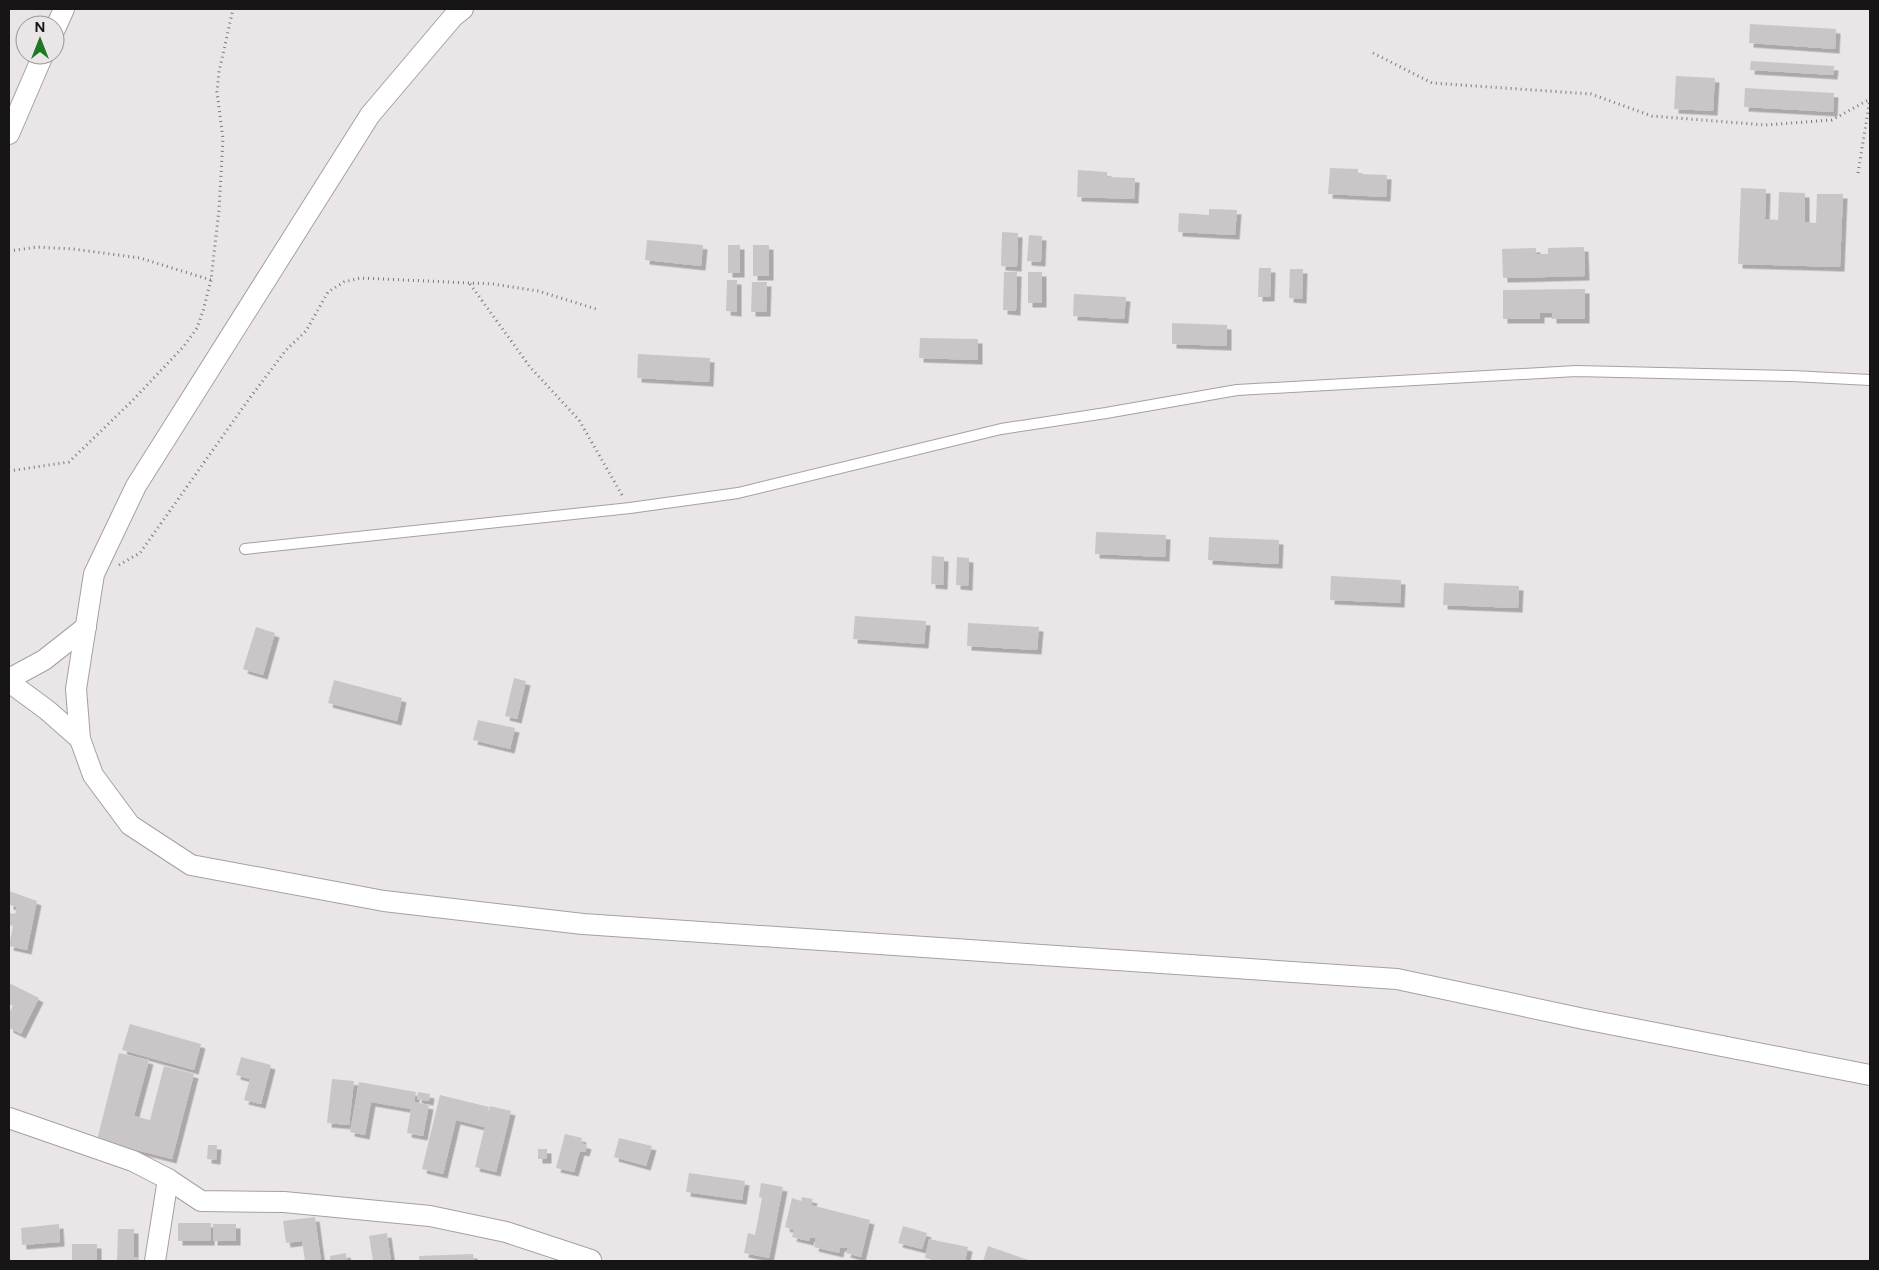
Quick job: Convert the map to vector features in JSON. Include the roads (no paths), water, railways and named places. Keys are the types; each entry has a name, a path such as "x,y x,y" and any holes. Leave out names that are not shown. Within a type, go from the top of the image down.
{"street":[{"path":"463,9 453,17 370,115 136,486 94,574 76,689 80,739 93,775 130,826 191,865 384,901 583,924 1397,979 1584,1020 1870,1075"},
{"path":"9,134 40,65"},
{"path":"80,739 9,680 44,660 86,627"},
{"path":"9,1118 133,1162 168,1179 201,1201 284,1202 430,1216 506,1232 592,1261"},
{"path":"155,1261 168,1179"}],"lane":[{"path":"245,549 630,508 738,493 1001,429 1238,390 1576,371 1792,376 1870,380"}]}
